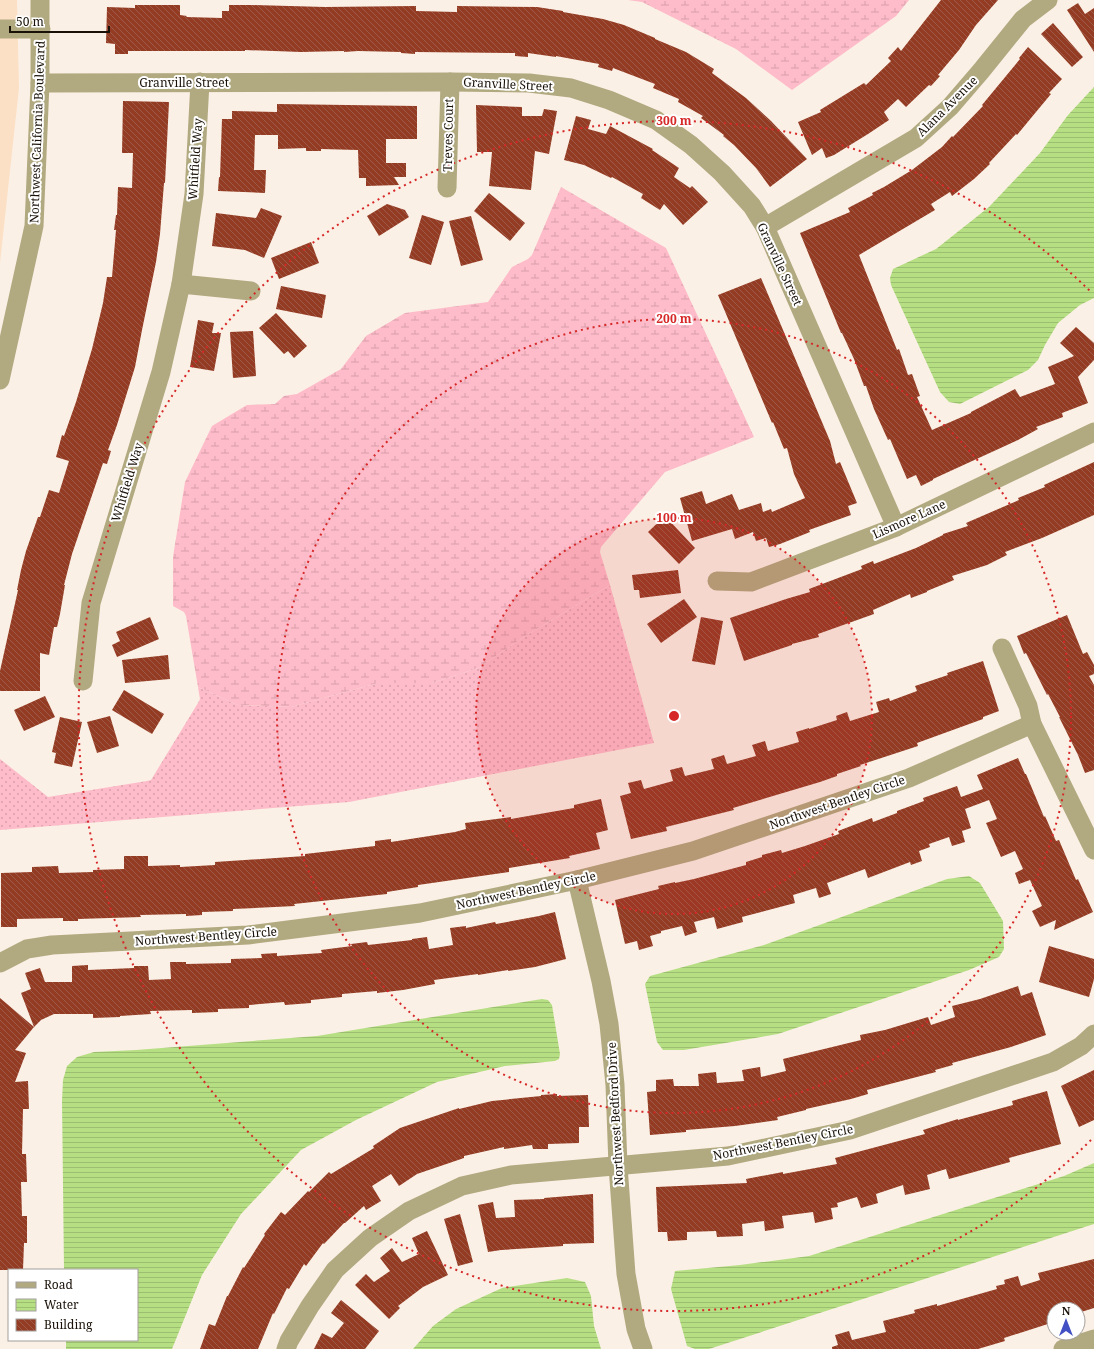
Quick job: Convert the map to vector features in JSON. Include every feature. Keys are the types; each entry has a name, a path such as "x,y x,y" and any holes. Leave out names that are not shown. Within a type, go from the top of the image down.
{"street":[{"name":"Northwest California Boulevard","path":"0,380 34,226 40,83 40,0"},
{"name":"Alana Avenue","path":"765,227 916,138 950,107 1023,19 1048,0"},
{"path":"0,29 41,29"},
{"name":"Whitfield Way","path":"83,681 91,603 108,542 161,372 181,284 194,194 200,82"},
{"name":"Treves Court","path":"447,188 450,82"},
{"name":"Granville Street","path":"40,83 529,83 571,88 609,100 656,120 691,145 722,173 752,206 765,227 896,527"},
{"path":"181,284 251,291"},
{"name":"Lismore Lane","path":"717,581 751,582 896,527 1094,432"},
{"path":"1002,648 1028,706 1032,724 1094,850"},
{"name":"Northwest Bentley Circle","path":"0,963 27,950 52,945 248,935 420,912 577,880 693,851 902,780 1032,724"},
{"name":"Northwest Bedford Drive","path":"577,880 601,981 609,1024 615,1085 618,1166 626,1274 636,1329 643,1349"},
{"name":"Northwest Bentley Circle","path":"286,1349 289,1341 310,1306 335,1270 370,1238 409,1210 462,1186 511,1175 728,1156 850,1130 1053,1062 1081,1046 1094,1034"},
{"path":"1063,1349 1094,1339"}],"shaded area":[{"path":"0,0 17,0 19,88 0,263"}],"green space":[{"path":"628,0 909,0 896,16 792,90 736,49 642,2"},
{"path":"561,187 666,248 754,437 665,472 601,547 600,552 610,585 527,635 478,668 432,683 378,683 291,707 238,705 198,687 186,616 184,612 173,606 173,557 185,482 212,426 247,405 275,404 284,396 297,394 341,369 366,336 405,313 488,302 512,267 528,259 532,255"},
{"path":"610,585 654,743 349,802 0,830 0,759 48,797 151,780 198,703 200,699 198,687 238,705 291,707 378,683 432,683 478,668 527,635"}],"water":[{"path":"1094,87 1094,298 1080,305 1058,323 1038,360 1028,370 960,404 949,402 940,392 891,285 890,278 893,269 936,249 989,207 1040,153 1068,115"},
{"path":"969,876 980,883 1003,921 1004,949 999,957 969,970 778,1034 684,1050 663,1050 657,1042 645,984 650,976 764,945 947,879"},
{"path":"542,999 548,1000 552,1005 560,1054 559,1059 555,1061 505,1066 437,1082 356,1120 301,1150 241,1214 202,1275 172,1349 66,1349 66,1341 138,1341 138,1269 64,1269 62,1101 63,1080 67,1066 77,1057 94,1052 317,1036"},
{"path":"1094,1163 1094,1224 709,1349 695,1349 687,1346 671,1289 675,1271 740,1265 809,1256 1064,1176"},
{"path":"567,1278 585,1282 591,1296 594,1326 601,1349 413,1349 433,1326 456,1309 502,1288"}],"building":[{"path":"941,0 998,0 976,25 959,50 938,75 940,76 931,86 929,85 906,107 898,99 884,112 889,120 868,134 834,155 826,158 822,148 812,155 798,122 821,112 820,110 864,83 866,85 891,61 888,58 898,47 901,51"},
{"path":"1078,3 1085,14 1094,8 1094,52 1067,10"},
{"path":"135,5 180,5 180,15 187,16 186,17 222,18 222,11 229,11 229,5 251,5 325,7 416,6 416,11 457,12 457,6 537,7 603,19 624,25 655,38 686,52 714,69 712,73 746,98 771,121 807,159 770,187 756,168 723,136 724,135 701,118 703,116 678,102 679,99 653,88 655,84 613,68 612,71 598,67 599,64 556,56 528,53 528,57 515,56 515,53 415,52 415,54 401,52 301,52 245,50 128,51 128,54 115,54 115,44 106,43 107,7 135,8"},
{"path":"1053,23 1083,57 1072,67 1041,34"},
{"path":"1028,47 1062,79 1049,93 1051,94 1017,135 1016,134 989,163 990,164 974,179 952,196 950,192 931,204 935,210 859,255 897,350 899,349 908,375 912,374 920,396 917,397 932,430 971,413 1015,389 1020,397 1055,384 1048,367 1074,356 1060,343 1076,327 1094,343 1094,360 1078,377 1088,403 1062,413 1063,417 1036,427 1038,429 1018,440 921,486 916,475 907,479 890,439 888,440 874,409 866,386 864,386 854,359 841,333 800,233 850,212 848,208 873,195 872,193 912,170 942,147 983,106 982,105"},
{"path":"123,101 169,102 165,183 160,234 156,262 135,367 108,450 111,451 107,464 103,463 72,554 64,585 60,614 57,627 54,627 49,655 40,653 40,691 0,691 0,671 26,551 49,490 59,493 69,461 56,457 62,435 64,436 76,402 92,349 103,303 107,277 112,277 118,187 132,188 133,153 122,153"},
{"path":"277,104 417,106 417,139 386,139 386,163 406,163 406,177 394,177 399,185 366,186 366,178 359,178 358,150 321,149 321,151 306,151 306,148 278,149 278,135 255,135 254,170 266,170 265,193 218,191 220,177 222,119 232,119 232,111 277,112"},
{"path":"476,105 522,107 522,116 542,116 544,109 557,111 549,154 535,151 531,190 489,186 492,152 477,152"},
{"path":"576,116 591,120 588,129 606,134 610,126 653,149 652,150 679,168 674,177 690,188 692,186 708,202 683,225 664,204 660,210 641,198 643,194 612,177 611,178 584,165 564,160"},
{"path":"489,193 525,223 510,241 474,211"},
{"path":"387,204 405,210 409,217 379,236 367,216"},
{"path":"261,208 282,216 264,258 245,250 212,246 216,213 256,218"},
{"path":"422,215 444,222 431,265 409,258"},
{"path":"471,216 483,260 461,266 449,221"},
{"path":"311,242 319,263 279,279 271,258"},
{"path":"761,278 830,441 836,464 840,462 857,503 848,506 851,515 809,530 810,532 769,547 766,538 756,541 753,532 735,539 732,529 692,541 680,498 702,491 706,504 732,494 739,510 761,503 763,512 771,509 772,512 805,498 794,474 787,448 784,449 773,422 772,423 718,295"},
{"path":"281,286 326,295 322,318 276,309"},
{"path":"276,313 307,346 294,358 288,351 284,354 259,328"},
{"path":"198,320 214,323 212,333 221,333 214,371 190,367"},
{"path":"253,331 256,376 233,378 230,332"},
{"path":"1094,462 1094,515 1042,538 1005,552 1007,555 987,565 952,576 954,580 927,592 911,598 910,594 873,610 874,614 818,634 819,637 792,644 744,661 730,618 810,592 809,589 862,569 861,566 873,561 874,564 916,548 943,534 968,526 966,523 1019,500 1018,498 1045,487 1044,485"},
{"path":"665,516 695,548 679,564 648,532"},
{"path":"678,570 681,593 640,598 639,590 634,590 632,575"},
{"path":"684,599 697,617 661,643 647,624"},
{"path":"1067,615 1083,654 1087,652 1094,665 1094,674 1089,676 1094,685 1094,770 1085,773 1060,717 1026,653 1024,654 1017,636"},
{"path":"150,617 159,639 117,657 112,645 120,641 116,632"},
{"path":"701,617 723,621 715,665 692,661"},
{"path":"168,655 170,679 125,683 122,660"},
{"path":"983,661 999,711 983,717 983,719 917,743 918,746 860,765 861,766 837,774 837,776 820,782 733,808 734,810 666,827 667,831 631,839 620,796 631,793 628,783 641,780 644,789 673,781 670,770 682,767 685,776 714,769 711,759 724,755 727,764 756,756 752,745 765,741 768,751 799,742 796,732 837,720 836,716 847,712 850,721 879,712 876,702 889,698 890,701 917,691 915,686"},
{"path":"124,690 164,714 152,734 112,710"},
{"path":"45,696 55,717 24,731 14,710"},
{"path":"110,716 119,746 97,753 87,722"},
{"path":"60,717 82,722 72,767 54,763 56,753 52,752"},
{"path":"1018,758 1044,817 1045,816 1056,841 1059,840 1076,880 1078,879 1093,912 1054,930 1056,920 1040,927 1032,911 1042,906 1030,880 1019,884 1015,873 1023,869 1015,851 1001,857 986,823 997,819 989,800 965,809 971,828 962,831 965,842 952,846 949,837 929,844 930,847 919,851 922,861 911,865 910,862 868,878 865,869 827,883 831,894 819,898 816,888 793,895 795,903 742,917 743,922 717,929 714,917 694,922 697,932 685,936 682,926 661,931 661,933 650,936 653,946 639,950 637,941 625,944 615,900 659,889 658,886 694,879 746,865 746,862 762,857 762,855 781,850 782,853 805,846 839,834 838,831 872,818 873,822 897,813 897,811 924,801 923,798 957,786 961,797 983,789 977,775"},
{"path":"601,799 608,830 596,833 600,849 569,856 570,858 509,868 509,872 418,885 418,887 387,892 387,894 294,904 295,906 233,909 233,911 202,912 202,915 186,916 186,914 140,915 141,917 78,919 78,921 63,921 63,918 17,919 17,927 1,927 1,873 32,872 32,867 58,866 59,873 124,869 124,856 148,856 148,866 180,865 180,867 215,865 215,862 305,856 305,854 375,846 375,841 391,839 391,842 455,832 466,829 465,823 511,817 511,819 574,808 574,805"},
{"path":"555,912 566,959 535,967 434,980 435,984 403,990 377,993 377,991 342,994 342,997 311,1000 311,1003 285,1005 284,1002 249,1005 249,1008 218,1009 218,1012 192,1013 192,1010 150,1011 151,1014 93,1018 93,1014 54,1014 41,1020 34,1027 21,993 31,989 25,973 40,968 45,982 72,982 72,966 88,965 88,970 148,966 149,980 171,979 170,962 186,962 186,964 231,963 231,959 262,958 261,954 277,953 277,956 322,953 321,950 352,946 351,944 367,942 368,945 427,937 429,949 453,945 450,928 466,926 466,928 495,922 496,924"},
{"path":"1049,946 1094,959 1094,979 1089,997 1039,982"},
{"path":"1018,986 1021,996 1032,992 1046,1035 1011,1047 952,1063 953,1065 935,1070 936,1072 867,1090 868,1094 777,1117 778,1120 735,1126 686,1130 686,1132 650,1135 647,1092 656,1091 656,1080 673,1079 674,1086 699,1086 698,1074 716,1072 717,1083 744,1081 742,1070 760,1067 761,1077 786,1071 783,1059 861,1040 860,1035 885,1030 928,1017 931,1025 955,1017 952,1006 980,999"},
{"path":"0,998 34,1027 15,1050 26,1053 15,1082 28,1081 29,1109 23,1109 22,1154 26,1154 27,1182 21,1182 22,1216 27,1216 27,1243 24,1243 23,1269 0,1270"},
{"path":"1094,1070 1094,1120 1079,1127 1061,1086"},
{"path":"1047,1091 1061,1144 1009,1158 1010,1162 949,1179 946,1169 927,1175 930,1189 905,1195 903,1185 876,1194 878,1203 861,1208 857,1197 837,1203 838,1207 831,1208 833,1219 815,1223 813,1212 782,1216 784,1228 765,1231 764,1221 742,1224 743,1236 717,1237 716,1231 687,1232 687,1240 668,1241 667,1232 658,1232 656,1187 747,1183 746,1179 837,1164 835,1158 925,1134 923,1130 958,1119 1013,1105 1012,1101"},
{"path":"557,1094 557,1096 588,1095 589,1127 579,1127 579,1143 548,1144 548,1149 533,1149 532,1145 504,1149 504,1147 464,1156 464,1158 417,1174 399,1186 391,1174 372,1186 381,1201 366,1210 364,1206 344,1223 324,1244 323,1243 306,1266 304,1264 289,1289 287,1288 274,1314 273,1313 258,1349 200,1349 209,1324 215,1326 227,1296 243,1267 244,1268 265,1235 264,1234 281,1212 285,1215 329,1172 331,1174 374,1148 373,1146 400,1128 459,1108 492,1101"},
{"path":"593,1194 594,1243 563,1244 563,1246 488,1252 478,1205 493,1202 496,1218 515,1217 514,1200 544,1199"},
{"path":"460,1214 473,1262 458,1266 444,1219"},
{"path":"427,1231 448,1275 423,1287 398,1306 400,1308 389,1319 355,1285 366,1274 374,1282 390,1271 380,1258 392,1248 402,1262 419,1254 412,1238"},
{"path":"1094,1259 1094,1308 1086,1310 1086,1301 1046,1301 1046,1325 1004,1338 1005,1341 978,1349 832,1349 832,1347 838,1345 835,1335 849,1331 852,1340 886,1332 883,1321 915,1313 914,1310 937,1304 937,1306 997,1289 996,1286 1005,1284 1004,1280 1018,1276 1021,1286 1040,1280 1038,1273"},
{"path":"341,1300 379,1331 365,1349 314,1349 322,1333 332,1338 344,1323 331,1313"}]}
